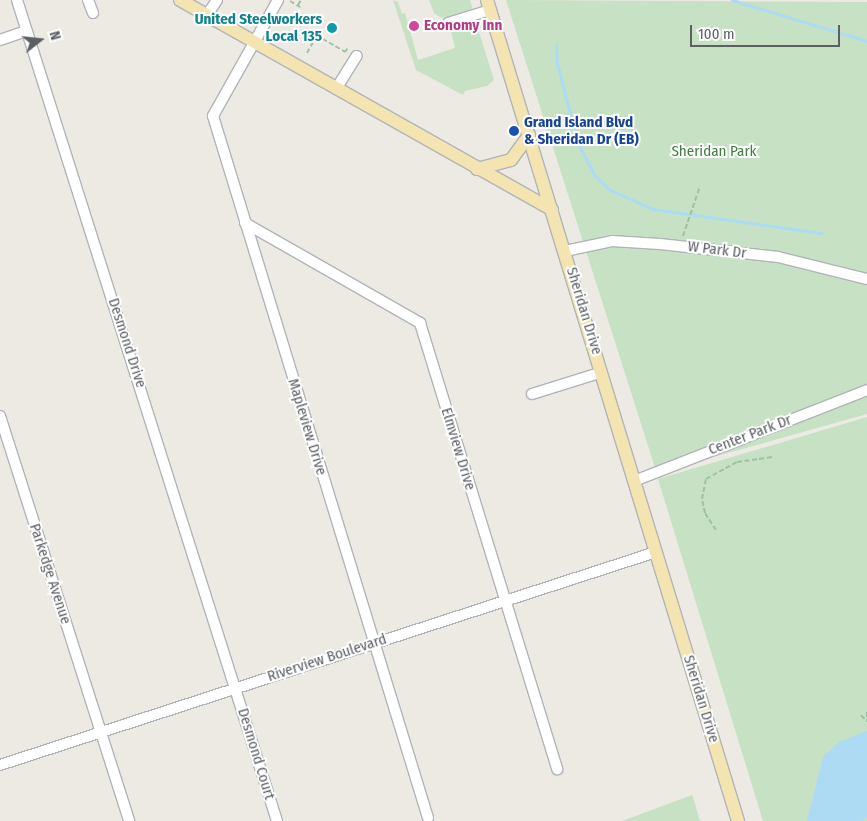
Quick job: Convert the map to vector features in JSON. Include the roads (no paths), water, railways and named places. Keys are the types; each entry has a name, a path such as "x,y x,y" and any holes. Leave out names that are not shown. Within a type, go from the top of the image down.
{"main road":[{"path":"180,0 552,210"},
{"name":"Sheridan Drive","path":"488,5 565,250 738,821"},
{"path":"477,168 511,160 529,135"}],"street":[{"name":"Desmond Drive","path":"17,0 236,687"},
{"path":"88,0 93,13"},
{"path":"207,16 217,0"},
{"name":"Mapleview Drive","path":"278,0 213,116 428,818"},
{"path":"448,23 488,5"},
{"path":"0,40 26,31"},
{"path":"336,89 357,56"},
{"name":"Elmview Drive","path":"245,223 420,323 557,769"},
{"name":"W Park Dr","path":"565,250 612,241 682,246 778,257 867,279"},
{"path":"532,394 602,372"},
{"name":"Center Park Dr","path":"634,481 867,390"},
{"name":"Parkedge Avenue","path":"0,416 129,821"},
{"name":"Riverview Boulevard","path":"0,765 656,552"},
{"name":"Desmond Court","path":"236,687 277,821"}],"water":[{"path":"867,731 867,817 863,821 807,821 823,757 839,742"}],"waterway":[{"path":"732,0 867,41"},
{"path":"556,45 557,63 578,144 595,176 610,190 653,209 821,233"}],"place":[{"name":"Economy Inn","path":"414,26"},
{"name":"United Steelworkers Local 135","path":"332,28"},
{"name":"Grand Island Blvd & Sheridan Dr (EB)","path":"514,131"}],"park label":[{"name":"Sheridan Park","path":"714,152"}]}
